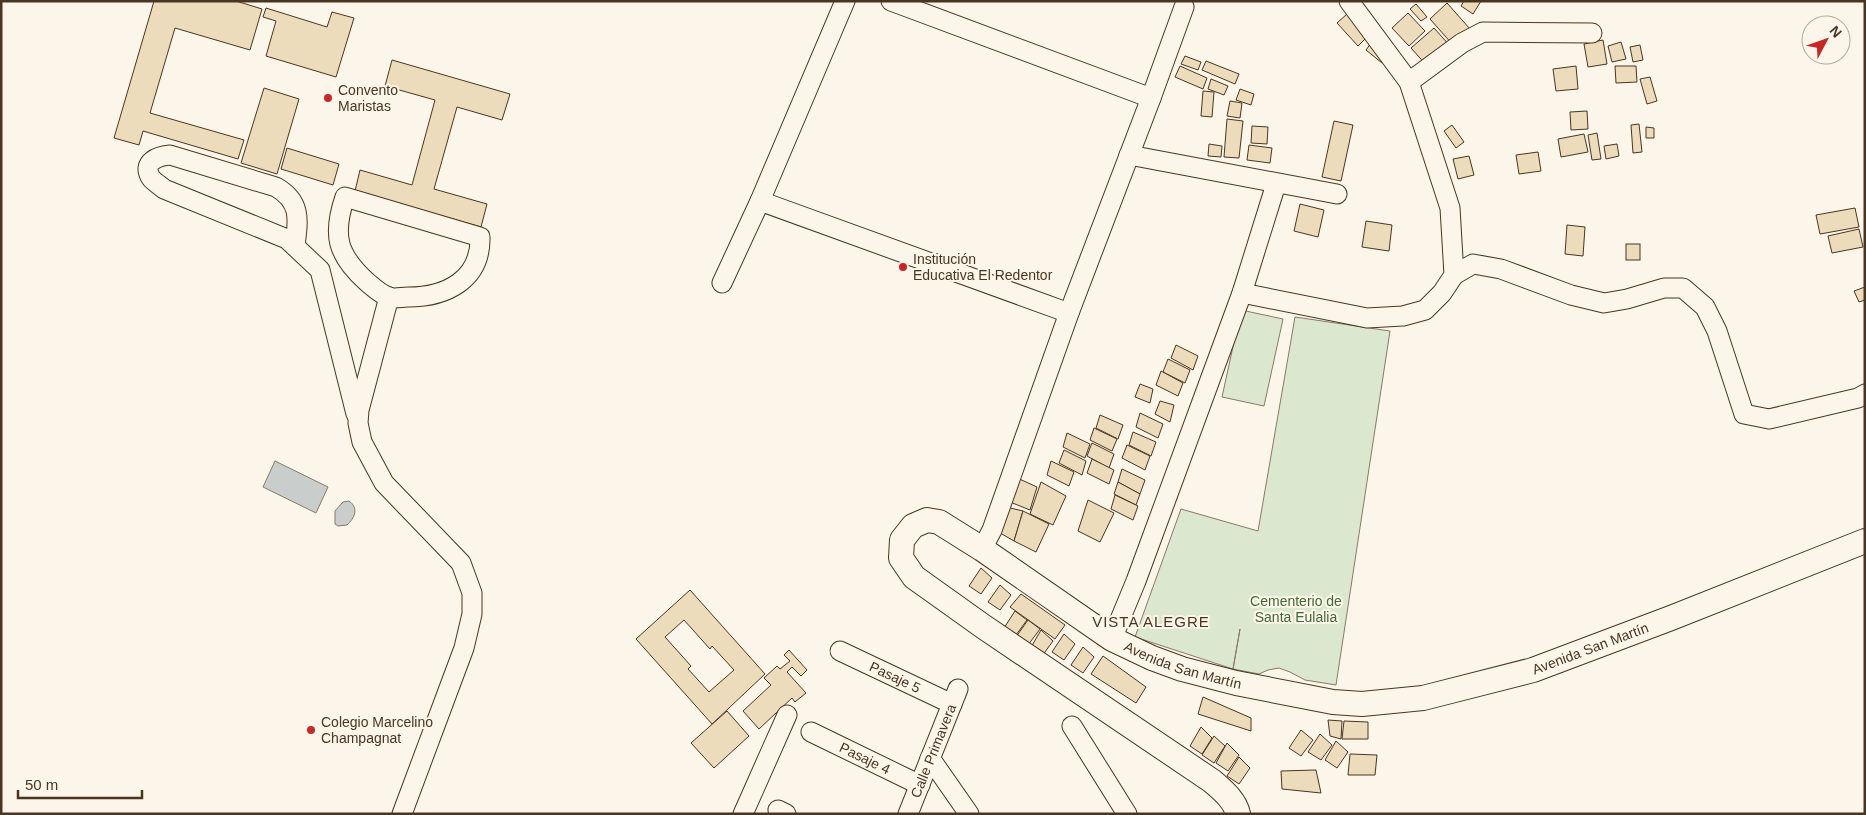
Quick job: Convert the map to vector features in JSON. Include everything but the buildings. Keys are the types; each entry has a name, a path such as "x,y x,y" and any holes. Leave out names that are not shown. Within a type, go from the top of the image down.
{"main road":[{"name":"Avenida San Martín","path":"1233,812 1225,792 1212,780 960,610 914,576 901,558 902,540 913,526 927,520 939,522 982,549 1112,639 1152,658 1182,669 1236,683 1313,698 1362,704 1423,698 1533,670 1671,618 1865,540"}],"street":[{"path":"722,283 760,201 845,1"},
{"path":"891,1 1151,98"},
{"path":"1350,1 1408,82 1450,208 1454,274"},
{"path":"982,549 992,530 1069,313 1184,7"},
{"path":"1408,82 1462,43 1483,32 1592,33"},
{"path":"295,246 298,219 291,197 276,186 170,155 158,156 152,161 149,167 151,178 164,189 287,239 320,270 362,442 384,483 461,563 472,593 472,614 464,648 402,814"},
{"path":"1129,155 1337,194"},
{"path":"1112,639 1136,581 1242,293 1276,184"},
{"path":"345,197 480,237 480,250 475,263 468,274 456,285 444,292 425,297 389,297 377,291 362,277 349,264 340,248 338,216 345,197"},
{"path":"760,201 1069,313"},
{"path":"1242,293 1367,318 1403,316 1425,310 1442,293 1454,274 1473,264 1501,269 1571,295 1604,303 1627,299 1664,288 1683,288 1704,307 1717,331 1744,414 1768,419 1858,398 1865,394"},
{"path":"358,423 359,410 389,297"},
{"name":"Pasaje 5","path":"840,651 955,697"},
{"name":"Calle Primavera","path":"908,814 955,697"},
{"path":"743,814 786,715"},
{"path":"1072,726 1127,814"},
{"name":"Pasaje 4","path":"811,732 920,785"},
{"path":"930,758 969,814"}],"green space":[{"path":"1241,310 1283,319 1264,406 1222,397"},
{"name":"Cementerio de Santa Eulalia","path":"1295,317 1390,331 1336,685 1305,680 1279,668 1259,674 1233,669 1135,637 1181,509 1258,531"}],"shaded area":[{"path":"275,461 328,487 316,513 263,487"},
{"path":"349,501 355,510 354,516 347,525 338,526 335,524 335,511 343,502"}],"place":[{"name":"Convento Maristas","path":"328,98"},
{"name":"Institución Educativa El Redentor","path":"903,267"},
{"name":"Colegio Marcelino Champagnat","path":"311,730"}],"district":[{"name":"VISTA ALEGRE","path":"1151,621"}]}
